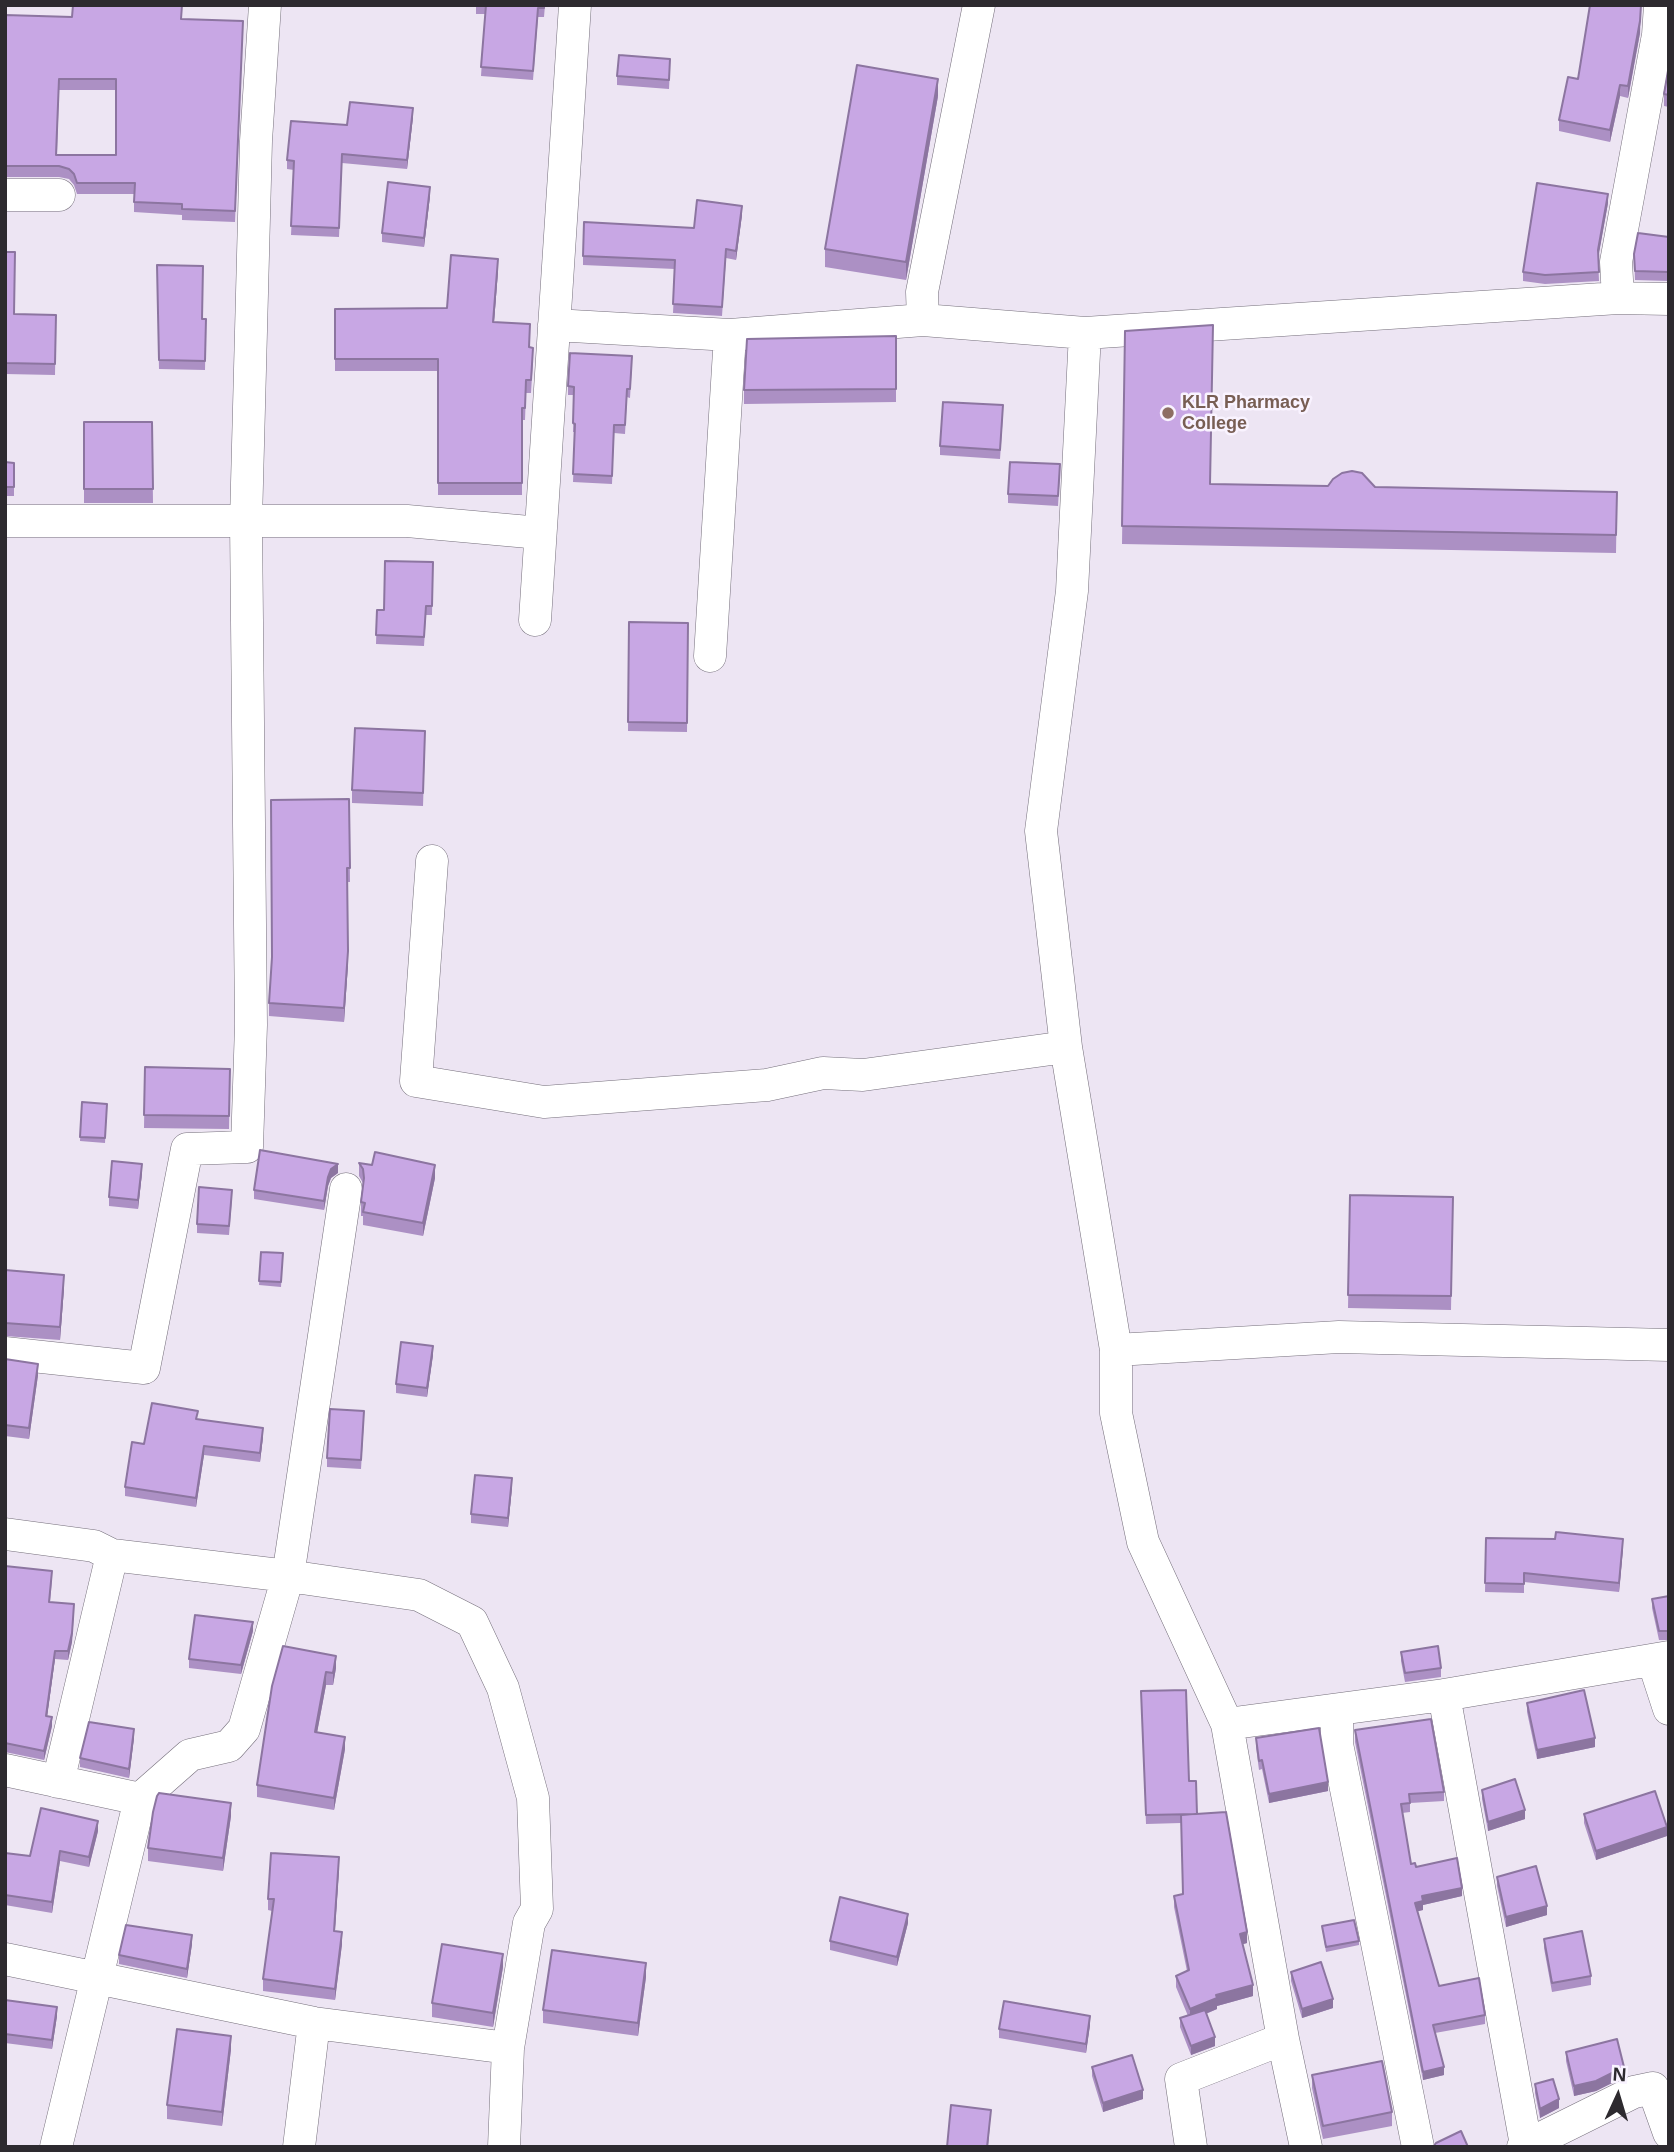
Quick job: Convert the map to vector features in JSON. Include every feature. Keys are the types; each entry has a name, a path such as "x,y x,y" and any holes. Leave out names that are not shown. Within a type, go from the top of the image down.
{"street":[{"path":"5,1353 144,1368 187,1149 247,1146 251,1025 246,521 256,141 265,5"},
{"path":"535,620 575,5"},
{"path":"923,320 922,292 979,5"},
{"path":"1618,298 1616,262 1658,35 1660,5"},
{"path":"5,195 59,195"},
{"path":"554,325 730,335 923,320 1085,333 1618,298 1669,299"},
{"path":"1085,333 1072,591 1041,831 1066,1047 1116,1350 1116,1413 1143,1542 1227,1724 1283,2039 1306,2147"},
{"path":"710,656 730,335"},
{"path":"5,521 407,521 540,533"},
{"path":"432,861 416,1081 544,1102 767,1085 822,1073 863,1076 1066,1047"},
{"path":"56,2147 140,1799 190,1755 229,1746 244,1729 288,1576 346,1189"},
{"path":"1116,1350 1339,1337 1669,1345"},
{"path":"5,1534 94,1546 112,1555 419,1595 472,1622 503,1688 533,1798 537,1909 529,1923 508,2048 504,2147"},
{"path":"58,1782 112,1555"},
{"path":"1227,1724 1444,1695 1661,1658 1669,1709"},
{"path":"1444,1695 1525,2146 1634,2092 1653,2088 1669,2133"},
{"path":"1336,1711 1337,1744 1418,2147"},
{"path":"5,1770 140,1799"},
{"path":"5,1958 314,2023 508,2048"},
{"path":"299,2147 314,2023"},
{"path":"1191,2147 1181,2079 1283,2039"}],"building":[{"path":"73,5 182,5 181,19 243,21 235,211 182,209 182,204 134,202 135,183 77,183 69,169 59,166 5,166 5,15 72,17","holes":["59,79 116,79 116,155 56,155"]},
{"path":"486,5 544,5 544,8 538,8 533,71 481,67"},
{"path":"1590,5 1641,5 1628,86 1620,85 1610,130 1559,120 1568,77 1578,79"},
{"path":"619,55 670,59 669,80 617,76"},
{"path":"857,65 938,79 906,262 825,249"},
{"path":"1669,65 1669,95 1664,94"},
{"path":"350,102 413,108 407,160 342,154 339,228 291,226 294,161 287,160 291,121 347,125"},
{"path":"388,182 430,187 424,238 382,233"},
{"path":"1537,183 1608,194 1598,250 1599,272 1545,275 1523,272"},
{"path":"697,200 742,206 736,251 726,249 722,307 673,304 675,260 583,256 584,222 694,228"},
{"path":"1638,233 1669,237 1669,272 1635,271 1634,254"},
{"path":"5,252 15,252 14,314 56,315 55,364 5,363"},
{"path":"451,255 498,259 493,322 530,324 529,347 533,348 531,380 526,380 525,408 522,408 522,483 438,483 438,359 335,359 335,309 447,308"},
{"path":"157,265 203,266 202,319 206,319 205,361 159,360"},
{"name":"KLR Pharmacy College","path":"1213,325 1210,484 1328,486 1342,473 1352,471 1362,473 1375,487 1617,492 1616,535 1122,526 1125,331"},
{"path":"896,336 896,389 744,390 747,339"},
{"path":"570,353 632,356 625,425 614,425 612,476 573,474 575,424 574,387 568,386"},
{"path":"943,402 1003,405 1000,450 940,446"},
{"path":"84,422 152,422 153,489 84,489"},
{"path":"5,462 14,463 14,487 5,487"},
{"path":"1010,462 1060,464 1058,496 1008,494"},
{"path":"385,561 433,562 432,606 426,606 424,637 376,635 377,610 384,610"},
{"path":"629,622 688,623 687,723 628,722"},
{"path":"355,728 425,731 423,793 352,790"},
{"path":"349,799 350,868 347,868 348,951 344,1008 269,1003 272,957 271,800"},
{"path":"145,1067 230,1069 229,1116 144,1115"},
{"path":"82,1102 107,1104 105,1138 80,1137"},
{"path":"260,1150 338,1164 331,1169 324,1201 254,1190"},
{"path":"375,1152 435,1165 423,1223 363,1212 365,1203 361,1202 364,1178 359,1163 372,1165"},
{"path":"112,1161 142,1164 138,1200 109,1197"},
{"path":"199,1187 232,1190 229,1226 197,1224"},
{"path":"1350,1195 1453,1197 1451,1296 1348,1295"},
{"path":"261,1252 283,1253 281,1282 259,1281"},
{"path":"5,1270 64,1275 60,1327 5,1323"},
{"path":"401,1342 433,1346 427,1388 396,1384"},
{"path":"5,1359 38,1364 29,1428 5,1425"},
{"path":"152,1403 198,1411 196,1419 263,1428 260,1453 204,1446 196,1498 125,1487 132,1442 144,1444"},
{"path":"330,1409 364,1411 361,1460 327,1458"},
{"path":"475,1475 512,1478 508,1518 471,1514"},
{"path":"1556,1532 1623,1539 1619,1583 1524,1573 1524,1584 1485,1583 1486,1538 1555,1539"},
{"path":"5,1566 52,1571 49,1602 74,1604 68,1651 55,1651 46,1716 52,1717 44,1751 5,1743"},
{"path":"1669,1596 1669,1631 1659,1631 1652,1599"},
{"path":"195,1615 253,1622 241,1665 189,1659"},
{"path":"283,1646 336,1656 333,1673 326,1672 315,1732 345,1737 334,1798 257,1785 272,1686"},
{"path":"1438,1646 1441,1668 1405,1673 1401,1652"},
{"path":"1186,1690 1189,1781 1196,1781 1197,1814 1146,1815 1141,1691"},
{"path":"1584,1690 1595,1738 1537,1750 1527,1703"},
{"path":"1431,1719 1444,1792 1409,1794 1410,1803 1401,1804 1411,1864 1415,1863 1416,1867 1457,1858 1462,1888 1422,1896 1423,1901 1415,1903 1439,1986 1479,1978 1485,2015 1433,2025 1444,2067 1423,2072 1355,1730"},
{"path":"89,1722 134,1729 129,1769 80,1758"},
{"path":"1319,1728 1328,1782 1269,1794 1262,1760 1259,1761 1256,1738"},
{"path":"1515,1779 1525,1810 1488,1822 1482,1790"},
{"path":"1655,1791 1667,1827 1596,1851 1584,1814"},
{"path":"159,1793 231,1803 223,1858 148,1848 153,1812"},
{"path":"41,1808 98,1821 89,1857 60,1851 52,1902 5,1895 5,1853 30,1856"},
{"path":"1226,1812 1247,1932 1240,1934 1253,1985 1216,1995 1217,1998 1190,2009 1176,1976 1189,1970 1174,1896 1183,1894 1181,1815"},
{"path":"271,1853 339,1857 334,1931 342,1932 335,1989 263,1979 274,1899 268,1899"},
{"path":"1536,1866 1547,1906 1506,1917 1497,1877"},
{"path":"840,1897 908,1914 897,1957 830,1941"},
{"path":"1354,1920 1359,1941 1326,1947 1322,1926"},
{"path":"126,1925 192,1935 187,1969 119,1955"},
{"path":"1582,1931 1591,1976 1552,1983 1544,1939"},
{"path":"442,1944 503,1954 493,2013 432,2003"},
{"path":"552,1950 646,1963 638,2023 543,2010"},
{"path":"1321,1962 1333,1999 1302,2009 1291,1972"},
{"path":"5,2000 57,2007 52,2040 5,2034"},
{"path":"1004,2001 1090,2016 1086,2044 999,2029"},
{"path":"1205,2010 1215,2037 1191,2046 1180,2018"},
{"path":"177,2029 231,2036 222,2112 167,2105"},
{"path":"1617,2039 1624,2067 1596,2081 1574,2086 1566,2052"},
{"path":"1132,2055 1143,2090 1103,2103 1092,2067"},
{"path":"1382,2061 1392,2112 1323,2126 1312,2075"},
{"path":"1553,2079 1559,2099 1540,2109 1535,2084"},
{"path":"951,2105 991,2110 987,2147 947,2147"},
{"path":"1461,2131 1468,2147 1433,2147 1436,2143"}],"place":[{"name":"KLR Pharmacy College","path":"1168,413"}]}
